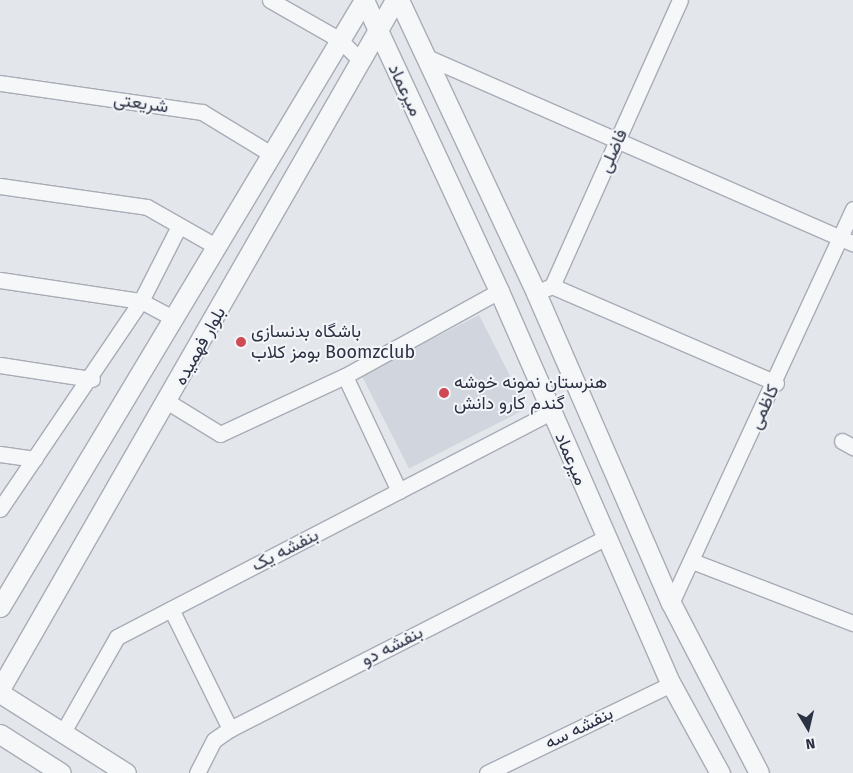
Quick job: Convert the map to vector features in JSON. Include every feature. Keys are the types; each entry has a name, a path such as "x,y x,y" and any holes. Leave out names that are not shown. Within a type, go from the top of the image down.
{"street":[{"path":"274,0 340,40 361,61"},
{"name":"میرعماد","path":"364,0 499,291 605,538 671,684 720,773"},
{"name":"بلوار فهمیده","path":"2,603 175,319 271,154 364,0"},
{"name":"میرعماد","path":"397,0 513,244 544,290 671,603 759,773"},
{"name":"بلوار فهمیده","path":"0,691 168,402 397,0"},
{"name":"فاضلی","path":"544,290 618,140 680,0"},
{"path":"423,52 847,240"},
{"name":"شریعتی","path":"0,83 202,112 271,154"},
{"path":"0,186 147,208 217,247"},
{"name":"کاظمی","path":"671,603 847,240 853,209"},
{"path":"0,509 92,379 142,301 179,226"},
{"path":"484,259 513,244"},
{"path":"0,280 142,301 175,319"},
{"path":"544,290 776,383"},
{"path":"168,402 220,434 346,376 499,291"},
{"path":"0,365 92,379"},
{"path":"346,376 399,491"},
{"name":"بنفشه یک","path":"63,732 117,637 551,412"},
{"path":"0,454 34,460"},
{"name":"بنفشه دو","path":"197,773 214,740 230,729 605,538"},
{"path":"692,560 853,624"},
{"path":"171,609 230,729"},
{"name":"بنفشه سه","path":"487,773 671,684"},
{"path":"0,691 126,773"},
{"path":"0,734 61,773"}],"shaded area":[{"name":"هنرستان نمونه خوشه گندم کارو دانش","path":"479,315 527,409 409,468 361,375"}],"place":[{"name":"باشگاه بدنسازی بومز کلاب Boomzclub","path":"241,342"},
{"name":"هنرستان نمونه خوشه گندم کارو دانش","path":"444,393"}]}
